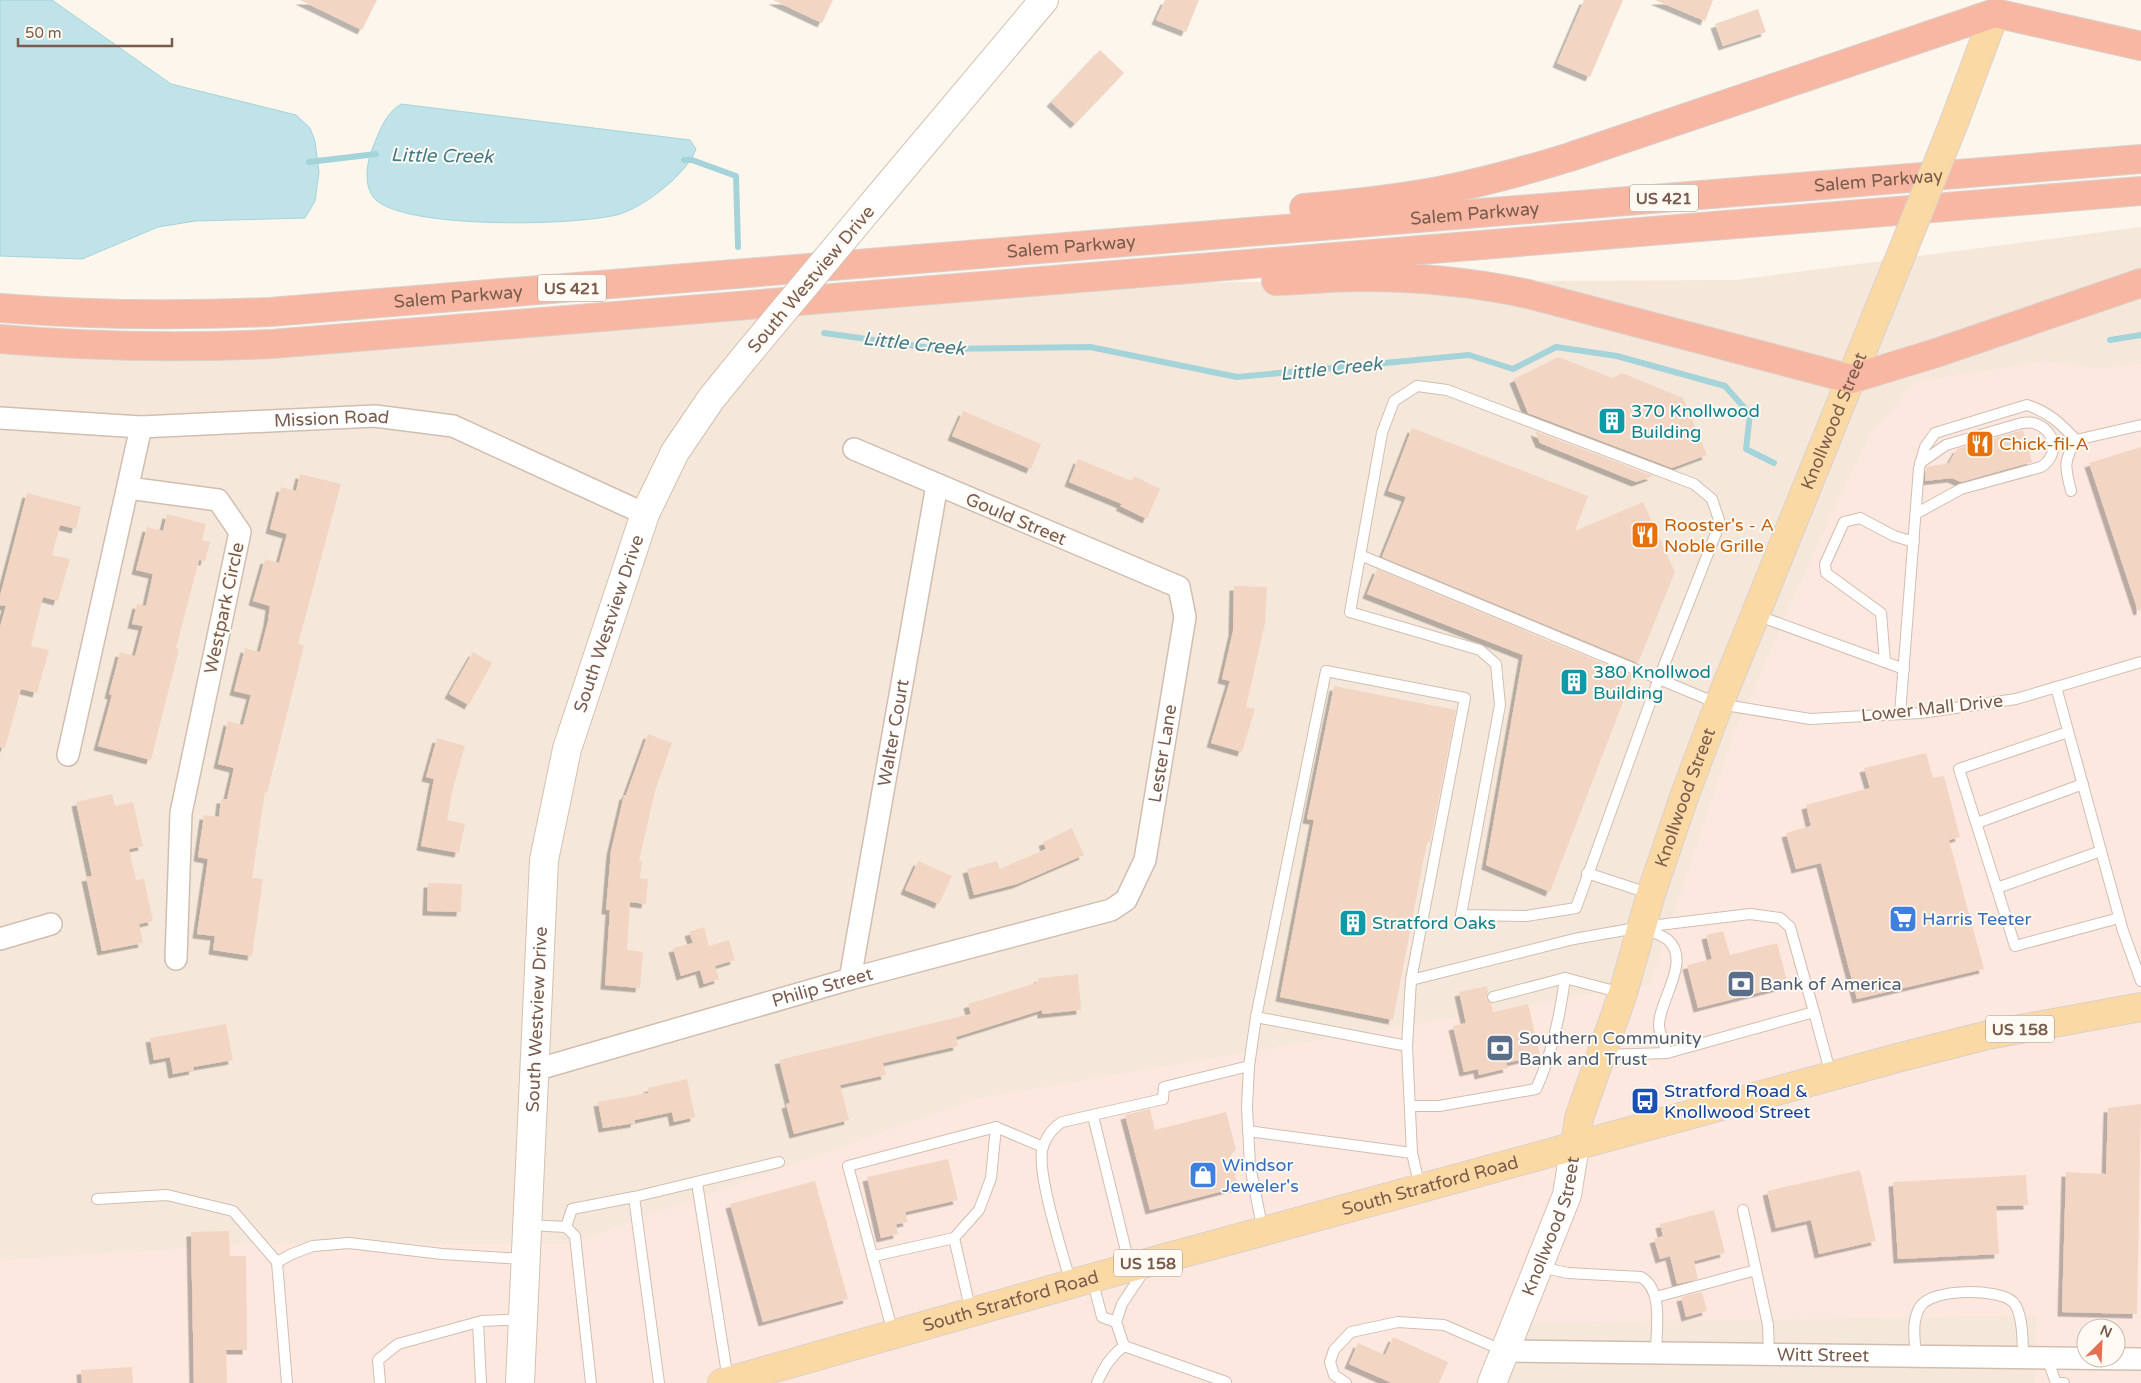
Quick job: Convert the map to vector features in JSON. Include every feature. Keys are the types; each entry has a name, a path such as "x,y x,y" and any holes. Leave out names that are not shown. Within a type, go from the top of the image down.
{"highway":[{"path":"1187,236 1212,217 1353,204 1442,190 1518,173 1580,154 1997,6 2141,46"},
{"name":"Salem Parkway","path":"0,308 124,315 198,316 270,312 2141,159"},
{"name":"Salem Parkway","path":"0,339 123,347 199,347 272,344 2141,191"},
{"path":"1202,269 1230,282 1359,277 1454,281 1492,286 1851,380 2141,283"}],"main road":[{"name":"Knollwood Street","path":"1575,1145 1579,1118 1623,993 1651,894 1681,805 1719,704 1955,120 1997,6"},
{"name":"South Stratford Road","path":"725,1382 1081,1281 1832,1076 1988,1035 2141,1007"}],"street":[{"name":"South Westview Drive","path":"520,1383 544,860 567,749 645,514 675,452 711,398 1044,0"},
{"name":"Mission Road","path":"0,418 141,427 375,416 453,426 645,514"},
{"path":"68,755 141,427"},
{"name":"Gould Street","path":"854,449 1179,587"},
{"name":"Walter Court","path":"850,979 937,485"},
{"name":"Westpark Circle","path":"128,488 218,500 240,532 181,812 176,958"},
{"name":"Lester Lane","path":"1111,910 1126,900 1145,860 1185,617 1179,587"},
{"name":"Philip Street","path":"535,1070 850,979 1111,910"},
{"path":"0,939 51,924"},
{"name":"Knollwood Street","path":"1492,1383 1568,1195 1575,1145"},
{"name":"Witt Street","path":"1504,1351 2141,1359"}],"lane":[{"path":"1417,386 1447,390 1694,484 1712,499 1720,523 1659,678 1587,873 1576,908 1526,916 1461,915 1500,705 1496,664 1480,650 1350,612 1360,555 1382,433 1394,401 1417,386"},
{"path":"1900,714 1920,463 1925,447 1935,433 2027,405 2042,410 2058,421 2076,440"},
{"path":"1917,513 1961,489 2041,467 2050,462 2053,453 2053,442 2047,432 2034,423 2022,423 1946,445 1920,463"},
{"path":"2071,492 2065,466 2067,455 2076,440 2141,425"},
{"path":"1885,662 1882,613 1826,573 1825,564 1844,522 1860,518 1894,536 1914,542"},
{"name":"Lower Mall Drive","path":"1360,555 1719,704 1810,720 1900,714 2016,699 2141,662"},
{"path":"1755,615 1904,669"},
{"path":"1263,1231 1250,1166 1247,1107 1249,1066 1256,1017 1326,671 1464,698 1412,980 1407,1046 1412,1153 1420,1188"},
{"path":"2056,687 2119,918 2141,981"},
{"path":"2068,732 1959,769 2015,946 2119,918"},
{"path":"1977,823 2083,784"},
{"path":"1997,888 2101,851"},
{"path":"1587,873 1651,894"},
{"path":"1412,980 1574,939 1642,927 1750,914 1780,918 1790,927 1832,1076"},
{"path":"1642,927 1668,940 1674,950 1676,961 1674,979 1661,1012 1659,1026 1667,1053"},
{"path":"1411,1106 1439,1106 1536,1089 1545,1070 1560,1009 1564,978"},
{"path":"1493,997 1564,978 1623,993"},
{"path":"1601,1055 1667,1053 1814,1012"},
{"path":"1256,1017 1407,1046"},
{"path":"1116,1322 1102,1317 1081,1281 1041,1170 1043,1147 1055,1126 1062,1122 1162,1099 1164,1087 1249,1066"},
{"path":"1093,1116 1140,1265 1116,1322 1124,1346"},
{"path":"893,1333 874,1256 848,1166 996,1127 1043,1147"},
{"path":"874,1256 954,1238 979,1210 991,1178 996,1127"},
{"path":"1248,1131 1412,1153"},
{"path":"566,1226 572,1209 634,1198 779,1162"},
{"path":"697,1183 725,1382"},
{"path":"97,1198 167,1195 234,1210 277,1262 287,1383"},
{"path":"634,1198 659,1383"},
{"path":"1743,1210 1768,1325 1769,1355"},
{"path":"528,1225 566,1226 575,1236 591,1383"},
{"path":"954,1238 971,1312"},
{"path":"277,1262 313,1246 349,1243 442,1254 526,1259"},
{"path":"1539,1267 1568,1273 1640,1277 1648,1281 1656,1297 1656,1353"},
{"path":"1656,1297 1756,1270"},
{"path":"1916,1356 1914,1325 1920,1307 1928,1298 1949,1292 2002,1294 2015,1303 2022,1329 2023,1358"},
{"path":"380,1383 378,1360 398,1344 478,1322 523,1319"},
{"path":"478,1322 481,1383"},
{"path":"1346,1383 1334,1375 1330,1362 1334,1350 1351,1332 1398,1322 1444,1325 1504,1351"},
{"path":"1124,1346 1226,1382"},
{"path":"1097,1383 1102,1370 1112,1355 1124,1346"},
{"path":"2047,1358 2056,1383 2064,1383"}],"shaded area":[{"path":"2141,227 2141,1383 0,1383 0,338 47,343 1019,283 1736,280"},
{"path":"2046,361 2101,369 2141,363 2141,1383 2035,1383 2037,1316 1502,1323 1478,1383 0,1383 0,1260 256,1244 572,1243 979,1098 1650,984 1734,735 1807,568 1870,435 1915,382"}],"water":[{"path":"0,0 52,0 171,84 296,115 310,128 315,141 319,172 315,201 305,218 195,221 158,227 82,259 0,256"},
{"path":"401,104 690,140 696,149 684,169 664,188 653,197 620,214 599,218 532,223 492,223 418,216 391,208 374,198 368,187 367,173 373,147 387,118"}],"building":[{"path":"300,0 377,0 362,30"},
{"path":"773,0 833,0 822,23"},
{"path":"1165,0 1199,0 1186,32 1156,20"},
{"path":"1584,0 1623,0 1590,77 1557,63"},
{"path":"1655,0 1713,0 1705,21"},
{"path":"1758,9 1766,32 1723,46 1715,24"},
{"path":"1100,50 1124,73 1075,124 1051,102"},
{"name":"370 Knollwood Building","path":"1558,357 1613,378 1622,373 1683,398 1707,455 1672,468 1528,413 1514,379"},
{"path":"963,411 1041,444 1031,469 952,436"},
{"path":"1412,428 1588,496 1575,531 1643,502 1675,572 1638,663 1382,557 1406,497 1388,491"},
{"path":"2023,430 2032,462 1961,482 1952,478 1925,481 1926,467 1949,463 1957,449"},
{"path":"1535,431 1653,476 1636,482 1540,443"},
{"path":"2141,447 2141,610 2138,611 2089,463"},
{"path":"1078,459 1132,481 1134,476 1160,489 1147,519 1120,506 1122,504 1069,482"},
{"path":"300,474 341,484 298,644 304,646 267,793 265,792 252,878 263,879 252,956 213,950 215,936 197,934 208,859 198,857 204,815 219,817 221,799 227,799 234,768 218,764 228,721 243,725 251,695 234,691 245,648 260,652 268,621 270,606 253,601 265,559 279,563 287,534 270,529 281,487 296,491"},
{"path":"27,493 81,507 76,529 60,525 52,555 70,559 58,601 43,597 31,646 49,650 37,693 21,689 5,748 0,747 0,627 6,606 0,605 0,596"},
{"path":"167,514 206,524 202,540 210,542 205,561 199,560 176,648 179,649 151,760 98,746 112,695 109,694 120,652 135,656 143,626 132,624 137,604 146,606 153,574 136,570 147,527 163,531"},
{"path":"1377,569 1633,676 1550,892 1486,865 1523,655 1367,594"},
{"path":"1234,586 1267,587 1265,623 1246,707 1255,709 1242,752 1211,743 1230,681 1222,679 1233,631"},
{"path":"473,652 492,663 469,705 449,694"},
{"path":"1334,686 1456,710 1430,843 1427,842 1393,1020 1280,997 1314,820 1307,819"},
{"path":"648,734 672,743 655,791 639,861 642,861 640,878 648,879 646,904 630,902 627,950 643,952 640,988 605,985 610,910 606,910 611,851 624,795 626,795"},
{"path":"437,738 465,746 453,788 447,820 465,824 459,853 421,846 434,779 426,777"},
{"name":"Harris Teeter","path":"1926,753 1933,778 1944,776 1960,837 1949,840 1984,969 1857,999 1821,863 1796,869 1786,833 1811,826 1806,805 1870,788 1864,768"},
{"path":"112,794 115,806 133,802 143,846 129,849 136,880 144,879 153,921 139,924 143,943 102,951 86,877 92,876 76,802"},
{"path":"1072,828 1084,855 1017,884 974,895 967,869 997,861 1000,869 1046,849 1043,842"},
{"path":"918,861 952,876 939,904 905,890"},
{"path":"428,883 462,884 461,912 427,911"},
{"path":"704,927 709,946 729,940 735,960 715,966 719,979 704,984 700,970 681,976 673,948 693,943 689,932"},
{"path":"1723,931 1730,955 1777,943 1788,985 1698,1008 1687,965 1712,959 1706,935"},
{"path":"1078,974 1081,1010 1042,1014 1042,1010 956,1037 958,1046 883,1063 886,1075 840,1085 849,1120 794,1134 786,1104 790,1103 779,1060 971,1014 968,1004 1039,982 1038,978"},
{"path":"1487,986 1486,998 1491,1003 1493,1012 1528,1004 1540,1055 1506,1063 1508,1068 1479,1075 1478,1069 1464,1072 1453,1026 1466,1023 1459,992"},
{"path":"226,1024 233,1060 193,1067 194,1070 173,1074 170,1057 154,1060 150,1038"},
{"path":"687,1079 695,1117 674,1122 672,1112 635,1120 635,1123 603,1128 598,1102 649,1093 648,1088"},
{"path":"2141,1104 2137,1314 2062,1312 2066,1172 2106,1174 2108,1108"},
{"path":"1150,1109 1155,1130 1226,1112 1236,1150 1230,1155 1238,1187 1150,1210 1125,1115"},
{"path":"948,1159 958,1200 905,1212 908,1222 896,1224 898,1234 881,1238 867,1177"},
{"path":"1860,1170 1876,1241 1819,1254 1811,1220 1776,1228 1767,1191"},
{"path":"2026,1175 2028,1205 1996,1206 1999,1254 1898,1259 1893,1182"},
{"path":"815,1181 848,1299 763,1322 730,1204"},
{"path":"1714,1210 1725,1253 1694,1261 1698,1279 1677,1284 1670,1256 1660,1259 1654,1239 1663,1236 1660,1224"},
{"path":"229,1231 230,1256 246,1256 247,1350 226,1350 227,1383 194,1383 191,1232"},
{"path":"1702,1292 1707,1311 1686,1317 1681,1297"},
{"path":"1393,1337 1448,1362 1439,1383 1392,1383 1349,1364 1358,1343 1385,1355"},
{"path":"132,1367 133,1383 82,1383 81,1370"}],"waterway":[{"name":"Little Creek","path":"309,162 376,154"},
{"name":"Little Creek","path":"684,160 692,160 736,176 738,247"},
{"name":"Little Creek","path":"824,333 938,349 1090,347 1237,377 1469,355 1513,369 1556,347 1617,356 1725,386 1750,414 1746,449 1774,463"},
{"name":"Little Creek","path":"2110,340 2141,335"}],"place":[{"name":"370 Knollwood Building","path":"1612,421"},
{"name":"Chick-fil-A","path":"1980,444"},
{"name":"Rooster's - A Noble Grille","path":"1645,535"},
{"name":"380 Knollwod Building","path":"1574,682"},
{"name":"Harris Teeter","path":"1903,919"},
{"name":"Stratford Oaks","path":"1353,923"},
{"name":"Bank of America","path":"1741,984"},
{"name":"Southern Community Bank and Trust","path":"1500,1048"},
{"name":"Stratford Road & Knollwood Street","path":"1645,1101"},
{"name":"Windsor Jeweler's","path":"1203,1175"}]}
